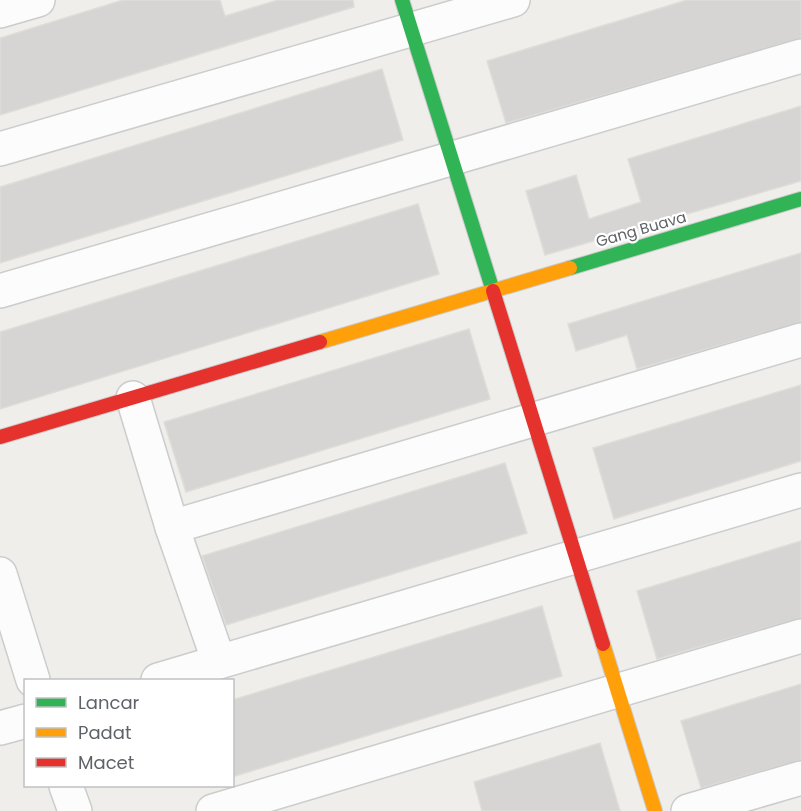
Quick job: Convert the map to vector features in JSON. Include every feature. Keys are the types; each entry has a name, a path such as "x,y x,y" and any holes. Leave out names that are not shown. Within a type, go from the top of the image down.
{"street":[{"path":"0,11 38,0"},
{"path":"402,0 454,160 491,291 655,811"},
{"path":"0,149 513,0"},
{"path":"0,291 454,160 801,56"},
{"name":"Gang Buava","path":"0,437 801,199"},
{"path":"172,527 801,340"},
{"path":"132,399 172,527 219,662"},
{"path":"164,679 801,490"},
{"path":"1,584 32,679"},
{"path":"213,811 617,693 801,636"},
{"path":"0,728 24,722"},
{"path":"688,811 801,778"},
{"path":"66,787 75,811"}],"building":[{"path":"123,0 220,0 225,16 278,0 353,0 354,7 0,115 0,38"},
{"path":"687,0 801,0 801,38 506,123 487,61"},
{"path":"382,69 403,140 0,263 0,187"},
{"path":"801,106 801,181 545,255 526,191 576,175 589,219 641,202 628,159"},
{"path":"418,204 439,274 0,409 0,332"},
{"path":"801,253 801,322 637,369 627,335 576,351 568,324"},
{"path":"469,329 490,399 186,492 164,422"},
{"path":"801,385 801,461 614,519 593,448"},
{"path":"505,463 527,533 226,625 202,556"},
{"path":"801,541 801,618 657,659 637,591"},
{"path":"542,606 562,676 234,776 234,699"},
{"path":"801,684 801,760 701,788 681,721"},
{"path":"600,743 620,811 482,811 474,782"}],"traffic: fast":[{"path":"402,0 493,291"},
{"path":"570,268 801,199"}],"traffic: slow":[{"path":"320,342 570,268"},
{"path":"603,644 655,811"}],"traffic: jam":[{"path":"493,291 603,644"},
{"path":"0,437 320,342"}]}
